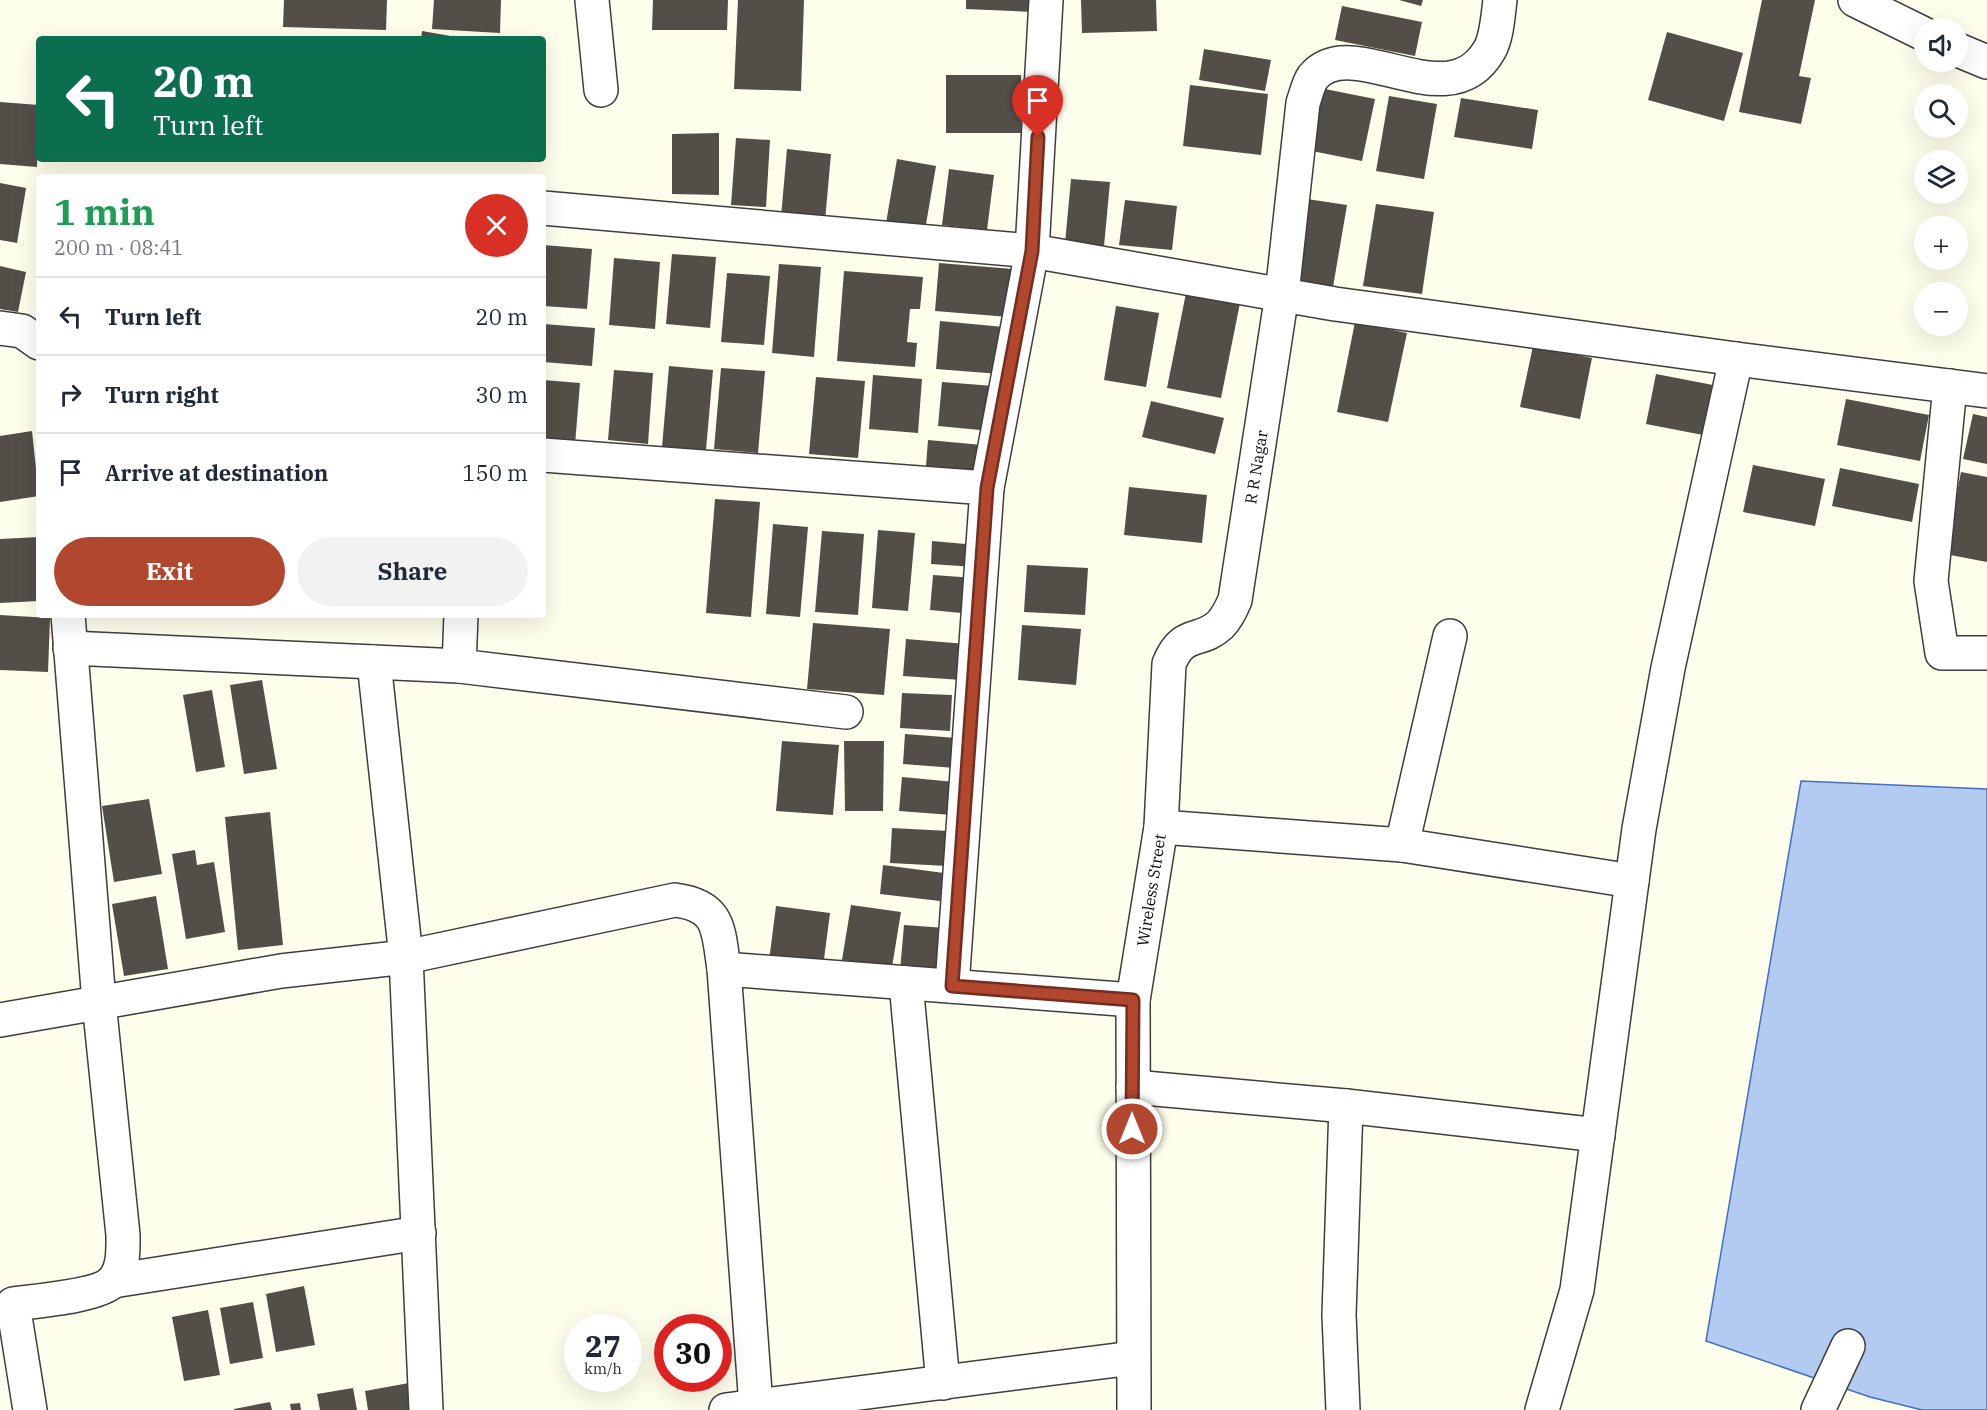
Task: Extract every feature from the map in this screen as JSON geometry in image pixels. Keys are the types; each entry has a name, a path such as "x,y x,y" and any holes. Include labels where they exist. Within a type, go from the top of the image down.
{"street":[{"path":"592,0 601,90"},
{"path":"952,986 987,488 1032,251 1046,0"},
{"name":"R R Nagar","path":"1161,827 1169,664 1175,650 1186,640 1219,627 1235,600 1282,294 1303,103 1314,77 1332,65 1359,64 1441,80 1463,76 1478,66 1491,48 1500,0"},
{"path":"1855,0 1914,29"},
{"path":"1968,54 1987,62"},
{"path":"546,208 1032,251 1335,304 1987,391"},
{"path":"0,328 22,331 36,341"},
{"path":"1542,1410 1577,1290 1632,881 1668,668 1736,359"},
{"path":"1950,386 1931,581 1942,653 1987,653"},
{"path":"546,455 987,488"},
{"path":"68,618 99,1002 123,1235 122,1263 113,1281"},
{"path":"459,666 461,618"},
{"path":"1402,845 1450,636"},
{"path":"70,648 459,666 846,712"},
{"path":"374,662 406,957 426,1410"},
{"name":"Wireless Street","path":"1134,1410 1133,1000 1161,827 1402,845 1632,881"},
{"path":"0,1020 281,971 406,957 675,900 696,903 711,914 719,932 724,969 741,1408 1133,1358"},
{"path":"724,969 1133,1000"},
{"path":"906,983 943,1383"},
{"path":"1133,1087 1346,1106 1598,1135"},
{"path":"1343,1410 1339,1315 1346,1106"},
{"path":"30,1410 13,1304 100,1289 113,1281 419,1233"},
{"path":"1818,1410 1848,1346"}],"water":[{"path":"1801,781 1987,789 1987,1410 1922,1410 1870,1397 1706,1341"}],"building":[{"path":"284,0 387,0 386,30 283,27"},
{"path":"434,0 501,0 500,33 432,29"},
{"path":"653,0 728,0 727,30 652,30"},
{"path":"738,0 804,0 801,91 734,89"},
{"path":"966,0 1034,0 1034,12 966,9"},
{"path":"1081,0 1156,0 1157,31 1082,33"},
{"path":"1399,0 1423,0 1421,6"},
{"path":"1762,0 1815,0 1799,76 1811,78 1801,124 1739,112"},
{"path":"1342,6 1422,22 1415,56 1335,40"},
{"path":"422,31 451,36 421,36"},
{"path":"1667,32 1743,53 1724,121 1648,100"},
{"path":"1204,49 1271,60 1265,91 1199,80"},
{"path":"946,75 1021,75 1021,133 946,133"},
{"path":"1190,85 1268,94 1261,155 1183,146"},
{"path":"1320,88 1375,99 1362,161 1307,150"},
{"path":"1389,96 1437,104 1424,179 1376,171"},
{"path":"1461,98 1538,110 1532,149 1454,137"},
{"path":"0,102 36,105 37,167 0,164"},
{"path":"719,133 719,195 672,194 672,134"},
{"path":"736,138 770,140 766,207 731,205"},
{"path":"787,149 831,154 825,221 781,217"},
{"path":"897,159 936,166 925,230 886,223"},
{"path":"949,169 994,175 987,230 942,225"},
{"path":"1071,179 1110,182 1104,246 1065,243"},
{"path":"0,183 26,188 17,243 0,240"},
{"path":"1307,199 1347,205 1333,287 1292,279"},
{"path":"1125,200 1177,206 1172,250 1119,245"},
{"path":"1376,204 1434,212 1422,294 1363,286"},
{"path":"546,245 592,249 587,309 546,306"},
{"path":"672,254 716,257 710,328 666,324"},
{"path":"614,258 660,262 655,329 609,325"},
{"path":"939,263 1013,269 1009,317 935,311"},
{"path":"779,264 821,267 814,357 772,353"},
{"path":"0,266 26,272 18,312 0,309"},
{"path":"844,271 923,277 920,309 910,309 907,342 917,343 915,367 837,361"},
{"path":"727,273 770,276 764,345 721,342"},
{"path":"1187,288 1241,298 1221,398 1167,388"},
{"path":"1116,306 1159,313 1146,387 1104,380"},
{"path":"940,321 1004,327 1000,374 936,369"},
{"path":"1355,322 1407,333 1388,422 1337,412"},
{"path":"546,324 595,328 592,366 546,362"},
{"path":"1533,346 1592,358 1580,419 1520,407"},
{"path":"669,366 713,370 706,450 662,447"},
{"path":"721,368 765,371 758,453 714,449"},
{"path":"614,370 653,373 648,444 608,440"},
{"path":"1656,374 1713,385 1703,435 1646,424"},
{"path":"873,375 922,379 918,433 869,429"},
{"path":"816,377 865,381 858,458 809,454"},
{"path":"546,380 580,383 575,445 546,443"},
{"path":"942,382 994,386 991,431 938,426"},
{"path":"1846,399 1929,415 1920,461 1837,445"},
{"path":"1151,401 1224,418 1215,454 1142,437"},
{"path":"1973,414 1987,417 1987,464 1963,459"},
{"path":"32,431 36,496 0,502 0,436"},
{"path":"928,440 982,445 979,483 925,479"},
{"path":"1753,465 1825,479 1815,526 1743,512"},
{"path":"1840,468 1919,484 1912,522 1832,506"},
{"path":"1961,472 1987,477 1987,562 1945,554"},
{"path":"1129,487 1207,495 1202,543 1124,535"},
{"path":"715,499 760,502 751,617 706,613"},
{"path":"773,524 808,527 800,617 766,614"},
{"path":"878,530 915,533 908,611 872,608"},
{"path":"822,531 864,534 858,615 815,612"},
{"path":"36,537 36,601 0,603 0,539"},
{"path":"932,541 977,545 975,567 931,564"},
{"path":"1027,565 1088,568 1085,615 1024,612"},
{"path":"933,575 975,578 972,614 930,610"},
{"path":"0,615 50,618 48,672 0,670"},
{"path":"813,623 890,629 884,695 807,689"},
{"path":"1022,625 1081,629 1076,685 1018,680"},
{"path":"906,639 966,644 962,680 903,676"},
{"path":"262,680 277,769 244,774 230,685"},
{"path":"212,690 225,767 196,772 183,695"},
{"path":"902,693 952,695 950,731 900,728"},
{"path":"905,734 957,738 955,768 903,764"},
{"path":"782,741 839,745 833,815 776,811"},
{"path":"844,741 884,741 883,811 845,811"},
{"path":"902,777 955,782 952,815 899,811"},
{"path":"149,799 162,874 114,882 102,806"},
{"path":"270,812 283,945 238,950 225,817"},
{"path":"892,828 949,831 947,866 890,863"},
{"path":"195,850 197,865 214,862 225,932 186,939 172,854"},
{"path":"883,865 944,873 940,901 880,894"},
{"path":"156,896 168,969 124,976 112,904"},
{"path":"851,905 901,912 892,967 842,960"},
{"path":"776,906 830,913 823,967 769,961"},
{"path":"904,925 946,928 942,974 900,971"},
{"path":"304,1286 315,1345 276,1352 266,1294"},
{"path":"253,1302 263,1358 230,1364 220,1308"},
{"path":"208,1310 220,1375 184,1381 172,1317"},
{"path":"409,1383 413,1410 368,1410 365,1391"},
{"path":"353,1388 357,1410 320,1410 317,1394"},
{"path":"270,1402 272,1410 234,1410 234,1409"},
{"path":"300,1403 301,1410 291,1410 290,1404"}],"route":[{"path":"1038,137 1032,251 987,488 952,986 1133,1000 1132,1129"}]}
